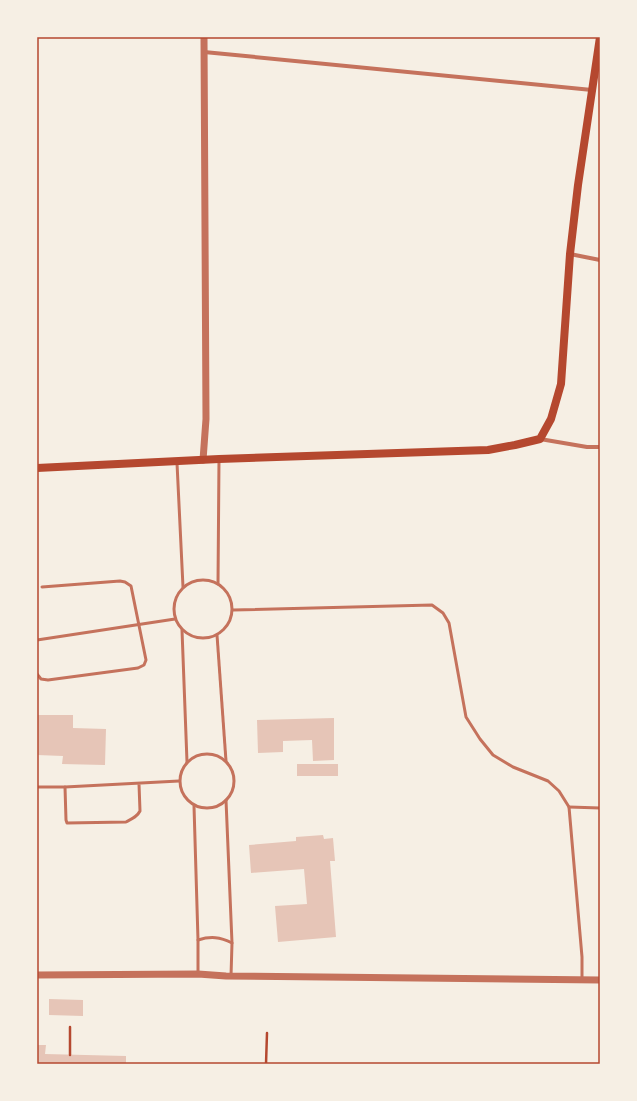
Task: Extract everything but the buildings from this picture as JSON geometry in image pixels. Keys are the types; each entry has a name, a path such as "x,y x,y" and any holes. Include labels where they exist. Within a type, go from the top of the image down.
{"main road":[{"path":"37,468 219,459 488,450 515,446 540,439 551,419 561,384 570,254 578,185 600,37"}],"street":[{"path":"203,460 206,419 204,37"},
{"path":"204,52 592,90"},
{"path":"570,254 600,260"},
{"path":"540,439 587,447 600,447"},
{"path":"37,975 198,974 231,976 600,980"}],"lane":[{"path":"218,584 219,459"},
{"path":"177,461 183,587"},
{"path":"209,580 218,584 229,595 233,610 228,625 223,631 208,638 199,638 190,636 182,630 175,619 173,610 174,602 178,593 183,587 191,582 209,580"},
{"path":"37,674 41,679 48,680 138,668 144,665 146,660 131,586 125,582 42,587"},
{"path":"233,610 432,605 442,613 449,623 466,716 480,739 493,755 514,767 548,781 559,791 569,807 582,957 582,980"},
{"path":"37,640 175,619"},
{"path":"182,630 187,762"},
{"path":"217,635 226,761"},
{"path":"202,754 219,756 226,761 234,776 234,785 231,794 226,800 219,806 211,808 194,806 187,800 182,794 179,781 182,769 187,762 202,754"},
{"path":"37,787 139,784 179,781"},
{"path":"65,787 67,823 126,822 138,816 140,811 139,784"},
{"path":"226,800 232,943 231,976"},
{"path":"194,806 198,974"},
{"path":"569,807 600,808"},
{"path":"198,940 214,937 223,938 232,943"}],"path":[{"path":"70,1027 70,1055"},
{"path":"266,1064 267,1033"}]}
